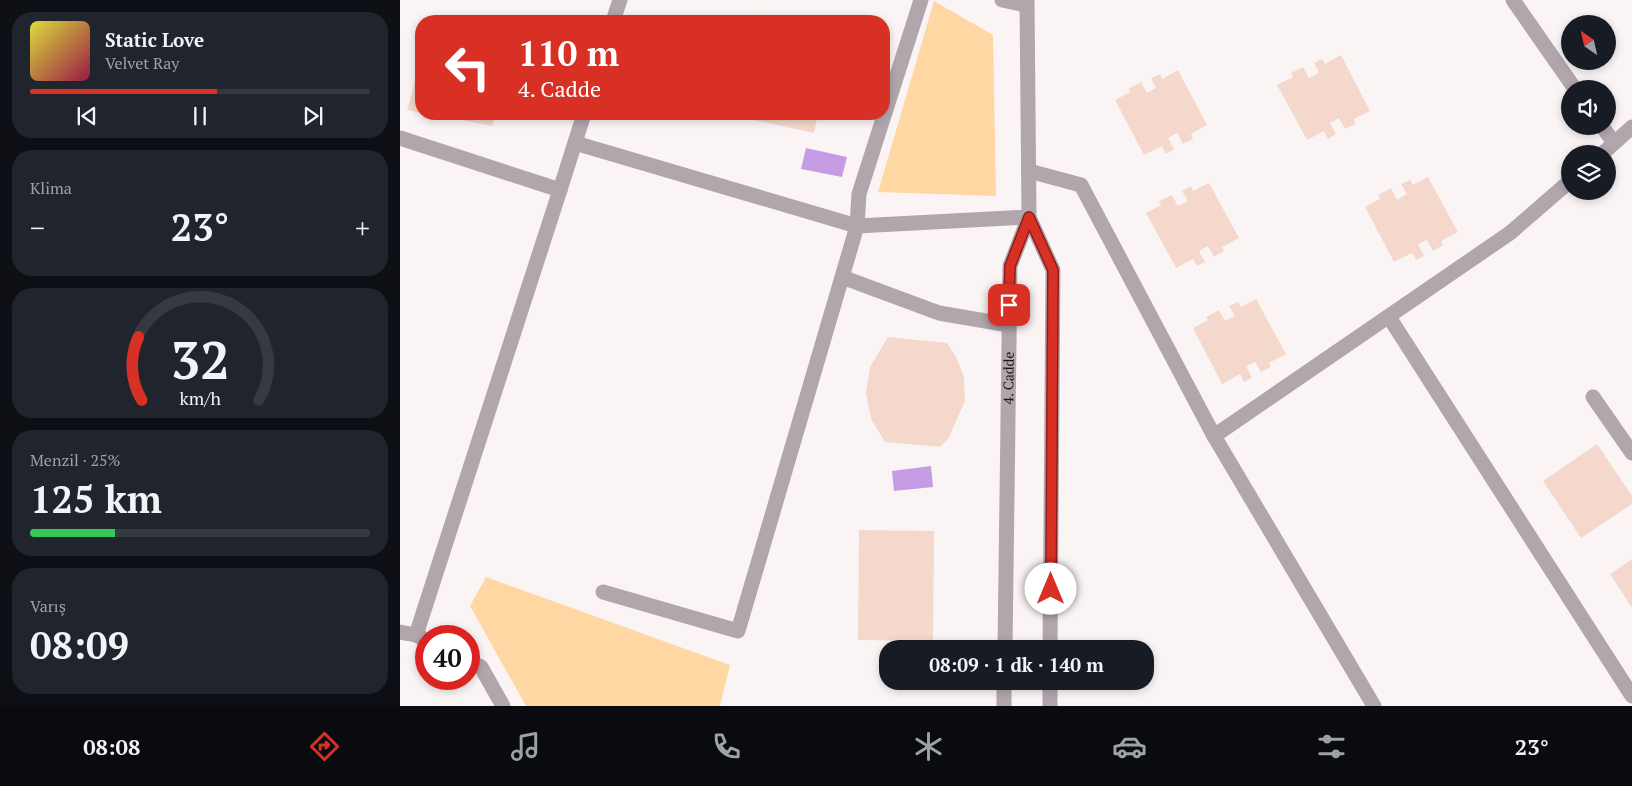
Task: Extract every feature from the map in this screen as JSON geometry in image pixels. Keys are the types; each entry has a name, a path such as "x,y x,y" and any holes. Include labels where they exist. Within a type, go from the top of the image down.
{"street":[{"path":"615,15 620,0"},
{"path":"890,97 921,0"},
{"path":"1002,0 1026,3 1029,217 1053,270 1050,640"},
{"path":"1513,0 1569,80"},
{"path":"425,625 582,120"},
{"path":"603,592 738,631 857,226 859,194 883,120"},
{"path":"1608,135 1614,143 1632,127"},
{"path":"400,138 560,190"},
{"path":"575,143 857,226 1029,217"},
{"path":"1029,171 1081,184 1214,436 1374,706"},
{"path":"1214,436 1389,318 1510,233 1561,189"},
{"name":"4. Cadde","path":"1004,640 1010,266 1029,217"},
{"path":"842,277 939,313 1009,325"},
{"path":"1389,318 1632,696"},
{"path":"1593,397 1632,453"},
{"path":"400,632 415,636"},
{"path":"480,666 503,706"},
{"path":"1004,690 1004,706"},
{"path":"1050,690 1050,706"}],"shaded area":[{"path":"934,1 993,35 996,196 878,192"},
{"path":"806,148 847,157 842,177 801,169"},
{"path":"931,466 933,487 894,491 892,471"},
{"path":"486,577 730,665 720,706 526,706 470,606"}],"building":[{"path":"1341,55 1370,111 1354,119 1356,124 1345,129 1339,118 1330,123 1336,134 1328,139 1324,131 1307,140 1277,85 1293,77 1291,73 1303,67 1309,78 1319,73 1314,63 1322,59 1325,64"},
{"path":"1178,70 1207,125 1191,134 1193,139 1183,144 1177,133 1168,138 1174,149 1166,154 1162,146 1144,155 1115,100 1130,92 1128,89 1141,82 1147,93 1156,88 1151,78 1160,74 1162,79"},
{"path":"415,82 415,112 407,110"},
{"path":"462,120 494,120 492,126"},
{"path":"756,120 817,120 814,133"},
{"path":"1428,177 1458,232 1441,241 1443,245 1433,251 1427,240 1418,244 1424,256 1416,260 1412,253 1394,262 1365,207 1380,199 1378,195 1391,188 1397,200 1407,194 1401,184 1410,180 1413,185"},
{"path":"1209,183 1239,238 1222,247 1224,251 1214,257 1208,246 1199,251 1205,262 1197,266 1193,259 1176,268 1146,213 1161,205 1159,201 1172,195 1178,206 1188,201 1182,191 1191,186 1193,191"},
{"path":"1256,299 1286,354 1269,363 1271,367 1261,372 1255,362 1246,366 1252,378 1244,382 1240,374 1222,384 1193,328 1208,320 1206,317 1219,310 1225,321 1235,316 1229,306 1238,302 1241,307"},
{"path":"888,337 947,343 956,357 964,377 965,401 948,439 940,447 885,442 871,419 866,393 870,367"},
{"path":"1597,444 1632,496 1632,504 1581,538 1543,481"},
{"path":"859,530 934,531 933,640 858,640"},
{"path":"1632,559 1632,608 1610,574"}],"route":[{"path":"1009,305 1010,266 1029,217 1053,270 1051,589"}]}
